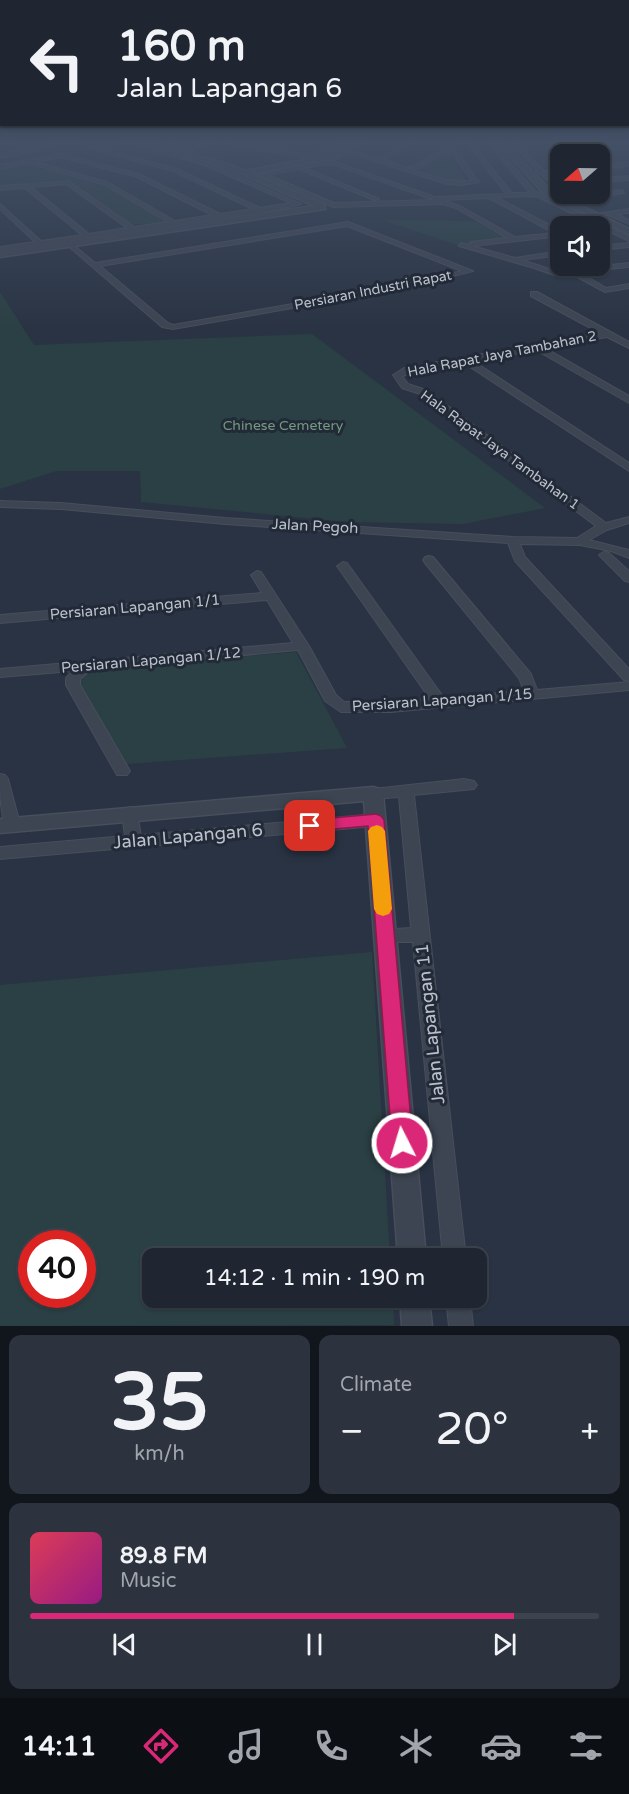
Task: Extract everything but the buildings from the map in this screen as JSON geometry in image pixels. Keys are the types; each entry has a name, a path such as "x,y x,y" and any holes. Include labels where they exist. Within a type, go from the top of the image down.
{"street":[{"path":"50,205 88,236"},
{"path":"99,205 134,230"},
{"path":"143,205 177,224"},
{"path":"196,205 221,217"},
{"path":"249,205 262,211"},
{"path":"0,251 293,205"},
{"path":"316,205 334,209 360,205"},
{"path":"326,205 334,209"},
{"path":"451,205 513,239"},
{"path":"506,205 550,228"},
{"path":"558,205 578,216"},
{"path":"572,205 629,232"},
{"path":"0,206 40,243"},
{"path":"0,251 69,244 321,207"},
{"path":"593,215 629,211"},
{"path":"610,213 629,222"},
{"path":"94,265 360,222 343,215"},
{"name":"Persiaran Industri Rapat","path":"69,244 165,325 173,327 401,286 469,271 348,224"},
{"path":"610,232 629,239"},
{"path":"550,235 461,245 550,272"},
{"path":"610,247 629,245"},
{"path":"513,259 550,254"},
{"path":"610,267 629,265"},
{"path":"580,276 605,290 629,286"},
{"path":"534,294 629,345"},
{"name":"Hala Rapat Jaya Tambahan 2","path":"397,375 404,371 608,334"},
{"path":"538,347 629,400"},
{"path":"466,360 623,459 629,468"},
{"name":"Hala Rapat Jaya Tambahan 1","path":"397,375 405,386 423,392 604,527"},
{"name":"Jalan Pegoh","path":"0,504 61,506 225,521 513,540 580,542 614,548 629,554"},
{"path":"580,542 586,535 629,520"},
{"path":"513,540 519,558 629,676"},
{"path":"605,555 629,578"},
{"path":"429,560 526,677 532,694"},
{"path":"343,566 440,703"},
{"name":"Persiaran Lapangan 1/15","path":"257,575 302,646 330,698 341,707 440,703 629,686"},
{"name":"Persiaran Lapangan 1/1","path":"0,619 269,596"},
{"name":"Persiaran Lapangan 1/12","path":"0,673 302,646"},
{"path":"87,666 74,678 73,685 122,771"},
{"path":"0,779 6,825 469,785"},
{"name":"Jalan Lapangan 11","path":"406,790 453,1248"},
{"path":"373,794 411,1248"},
{"path":"130,813 134,841"},
{"name":"Jalan Lapangan 6","path":"0,853 376,820"},
{"path":"385,935 421,935"},
{"path":"416,1308 417,1326"},
{"path":"459,1308 461,1326"}],"green space":[{"path":"105,205 138,205 171,223 132,225"},
{"path":"383,220 475,221 505,238 457,245"},
{"name":"Chinese Cemetery","path":"0,292 34,345 312,334 545,508 463,524 348,522 141,502 140,471 56,471 0,489"},
{"path":"296,652 347,748 126,764 80,686 83,674 94,669"},
{"path":"372,952 389,1248 142,1248 142,1308 393,1308 394,1325 0,1326 0,985"}],"slow traffic":[{"path":"377,831 383,909"}],"route":[{"path":"310,826 376,820 402,1143"}]}
